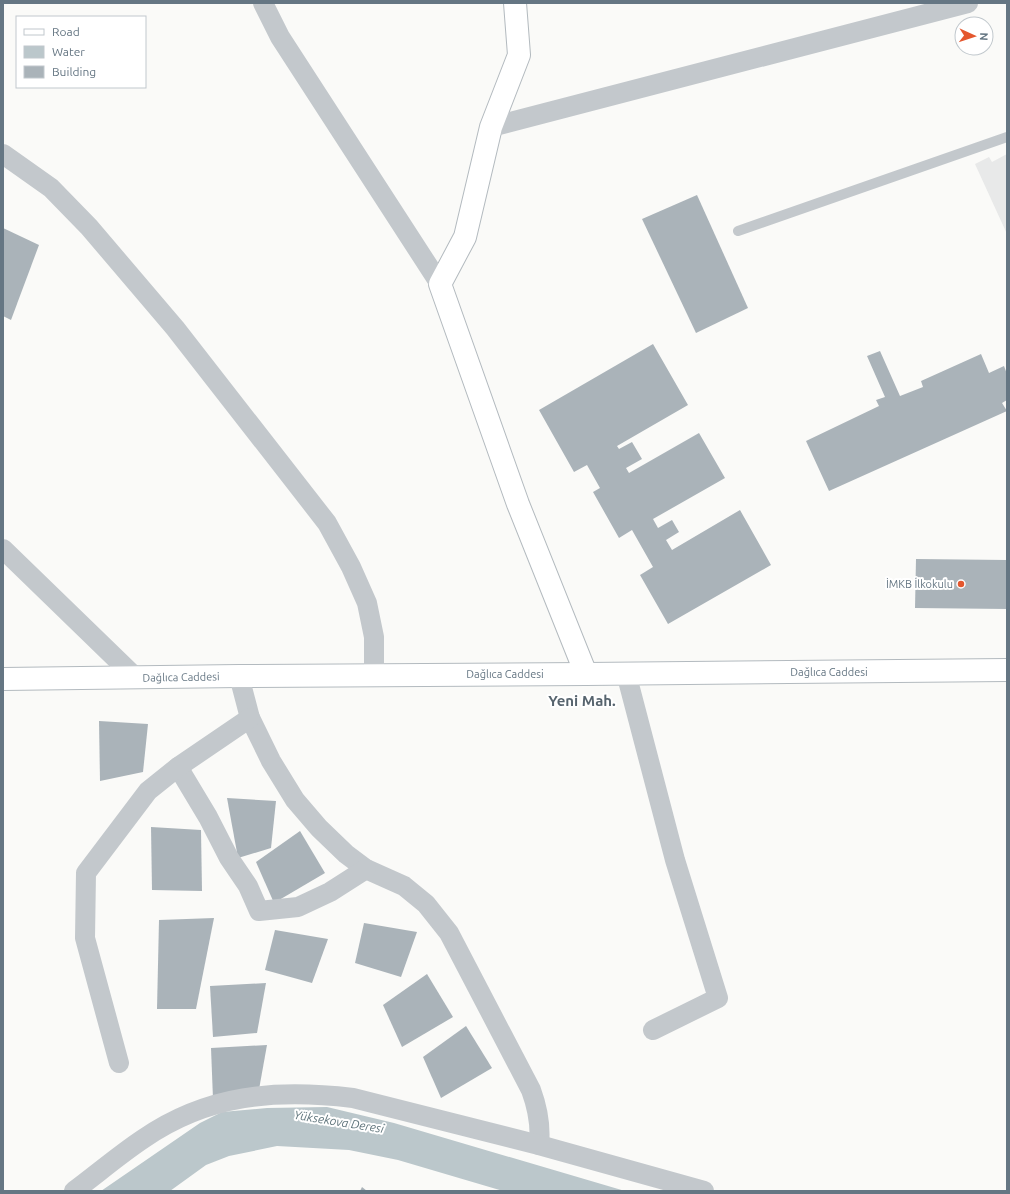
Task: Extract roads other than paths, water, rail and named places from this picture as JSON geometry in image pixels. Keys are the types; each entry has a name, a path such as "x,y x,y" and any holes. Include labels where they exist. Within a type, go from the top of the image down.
{"main road":[{"path":"515,3 519,55 491,127 464,237 440,284 518,504 586,674"},
{"name":"Dağlıca Caddesi","path":"3,679 1007,670"}],"street":[{"path":"263,3 280,37 440,284"},
{"path":"491,127 968,3"},
{"path":"3,154 51,188 89,227 175,328 327,524 351,567 367,603 374,638 374,675"},
{"path":"3,548 136,678"},
{"path":"626,673 675,860 718,998 653,1030"},
{"path":"239,676 250,718 272,761 295,800 319,828 346,854 366,869 404,886 426,904 449,934 531,1090 537,1106 540,1123 539,1145"},
{"path":"119,1063 85,938 86,873 148,791 178,767 250,718"},
{"path":"178,767 208,817 229,858 248,886 259,911 298,907 330,892 366,869"},
{"path":"74,1191 143,1139 173,1121 211,1105 238,1099 265,1095 300,1094 353,1098 539,1145 704,1191"}],"lane":[{"path":"738,231 1007,137"}],"water":[{"name":"Yüksekova Deresi","path":"327,1107 394,1123 625,1191 503,1191 398,1160 349,1150 277,1146 229,1156 206,1165 170,1191 101,1191 200,1123 222,1112 267,1108"}],"place":[{"name":"İMKB İlkokulu","path":"961,584"}],"district":[{"name":"Yeni Mah.","path":"582,701"}]}
